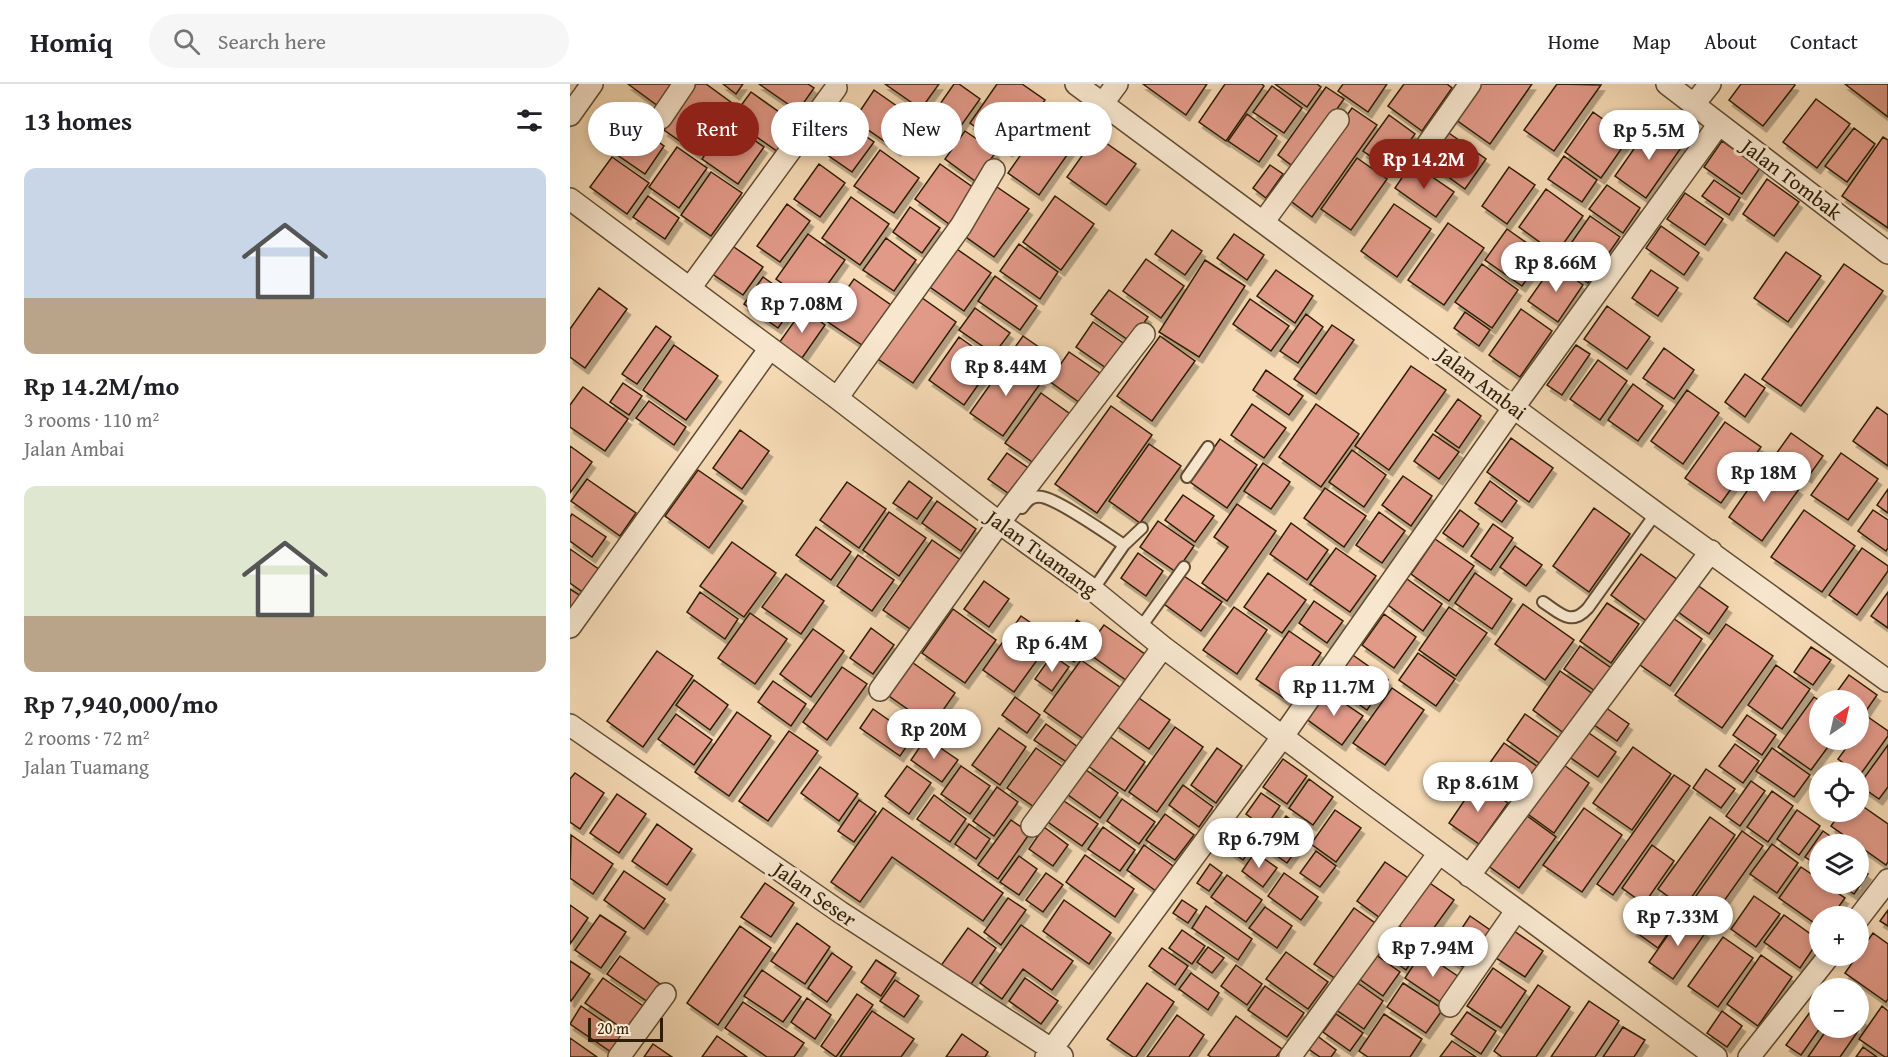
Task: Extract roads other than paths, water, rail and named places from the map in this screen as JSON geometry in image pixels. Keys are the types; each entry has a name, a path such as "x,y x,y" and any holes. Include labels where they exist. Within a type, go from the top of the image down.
{"street":[{"path":"570,115 592,84"},
{"path":"664,114 684,84"},
{"name":"Jalan Ambai","path":"1076,84 1101,102"},
{"path":"1103,102 1117,84"},
{"path":"1418,158 1470,84"},
{"name":"Jalan Tombak","path":"1667,84 1888,253"},
{"path":"1694,104 1710,84"},
{"path":"690,288 836,88"},
{"name":"Jalan Ambai","path":"1112,110 1656,513 1888,681"},
{"path":"1263,221 1338,120"},
{"path":"1053,1054 1283,736 1514,407 1719,124"},
{"path":"837,398 961,226 994,170"},
{"name":"Jalan Tuamang","path":"572,204 690,288 1469,876 1716,1057"},
{"path":"880,690 1144,334"},
{"path":"570,627 770,348"},
{"path":"1469,876 1711,551"},
{"path":"1032,826 1163,646"},
{"name":"Jalan Seser","path":"570,725 840,912 1053,1054"},
{"path":"1290,1057 1439,853"},
{"path":"1867,906 1888,880"},
{"path":"1450,1006 1516,911"},
{"path":"1749,1057 1821,966"},
{"path":"619,1057 665,994"}],"lane":[{"path":"1187,477 1208,447"},
{"path":"1002,525 1030,499 1041,497 1124,545"},
{"path":"1543,603 1566,617 1573,619 1580,616 1656,513"},
{"path":"1093,590 1124,545 1142,528"},
{"path":"1141,627 1184,567"}]}
